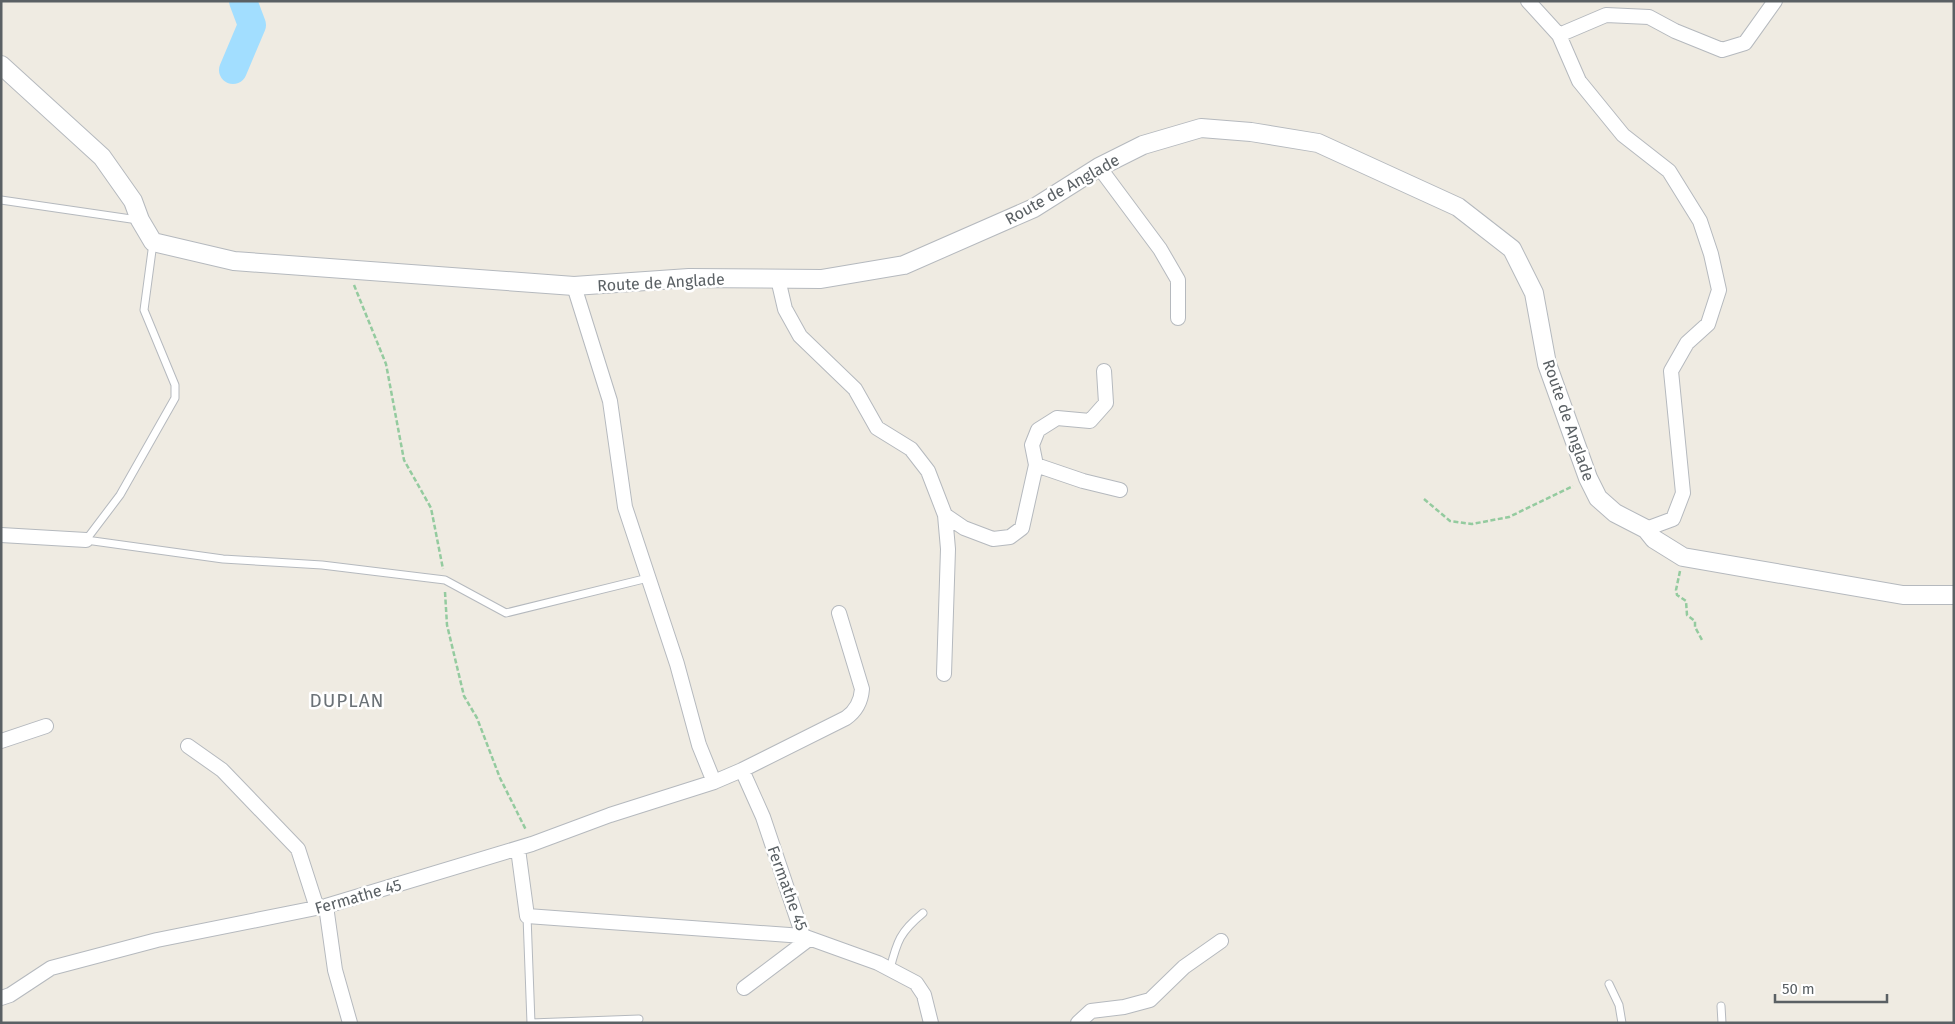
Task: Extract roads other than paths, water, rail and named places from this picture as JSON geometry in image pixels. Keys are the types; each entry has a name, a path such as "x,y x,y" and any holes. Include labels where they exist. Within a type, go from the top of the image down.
{"street":[{"path":"1528,1 1559,35 1578,81 1623,135 1670,171 1700,221 1711,254 1719,290 1708,324 1686,343 1672,371 1683,492 1673,519 1646,529"},
{"path":"1559,35 1606,16 1649,17 1675,31 1722,50 1745,43 1775,1"},
{"path":"1,65 102,157 133,201 140,220 153,242"},
{"name":"Route de Anglade","path":"153,242 234,260 574,286 690,278 821,278 904,265 1034,208 1099,167 1143,145 1201,128 1252,132 1318,143 1458,207 1512,249 1534,293 1547,364 1588,478 1598,498 1614,513 1646,529 1654,539 1683,557 1903,595 1954,595"},
{"path":"1099,167 1160,249 1178,280 1178,318"},
{"path":"778,279 785,309 800,336 855,389 877,428 912,449 928,471 945,515 948,549 944,674"},
{"path":"574,286 610,401 625,507 677,664 700,745 714,782"},
{"path":"945,515 964,528 993,539 1010,537 1022,528 1036,464 1032,445 1038,430 1057,418 1090,421 1106,403 1104,371"},
{"path":"1036,464 1083,481 1120,490"},
{"path":"1,535 86,540"},
{"name":"Fermathe 45","path":"1,998 10,995 51,968 157,940 322,907 518,849 610,815 714,782 742,770 854,713 861,698 862,689 839,614"},
{"path":"1,741 46,726"},
{"path":"188,746 222,770 298,849 322,907 335,970 350,1023"},
{"name":"Fermathe 45","path":"742,770 763,817 806,937 861,957 916,982 924,994 932,1022"},
{"path":"518,849 527,916 806,937"},
{"path":"744,988 806,937"},
{"path":"1078,1023 1091,1011 1124,1007 1150,1000 1184,967 1221,941"}],"lane":[{"path":"1,200 140,220"},
{"path":"153,242 144,310 174,385 174,398 120,495 86,540 223,559 322,565 445,580 506,613 648,578"},
{"path":"890,970 897,940 910,923 923,913"},
{"path":"527,916 531,1023 639,1019"},
{"path":"1609,984 1619,1005 1622,1023"},
{"path":"1722,1006 1722,1023"}],"waterway":[{"path":"233,70 252,25 243,1"}],"district":[{"name":"DUPLAN","path":"347,700"}]}
